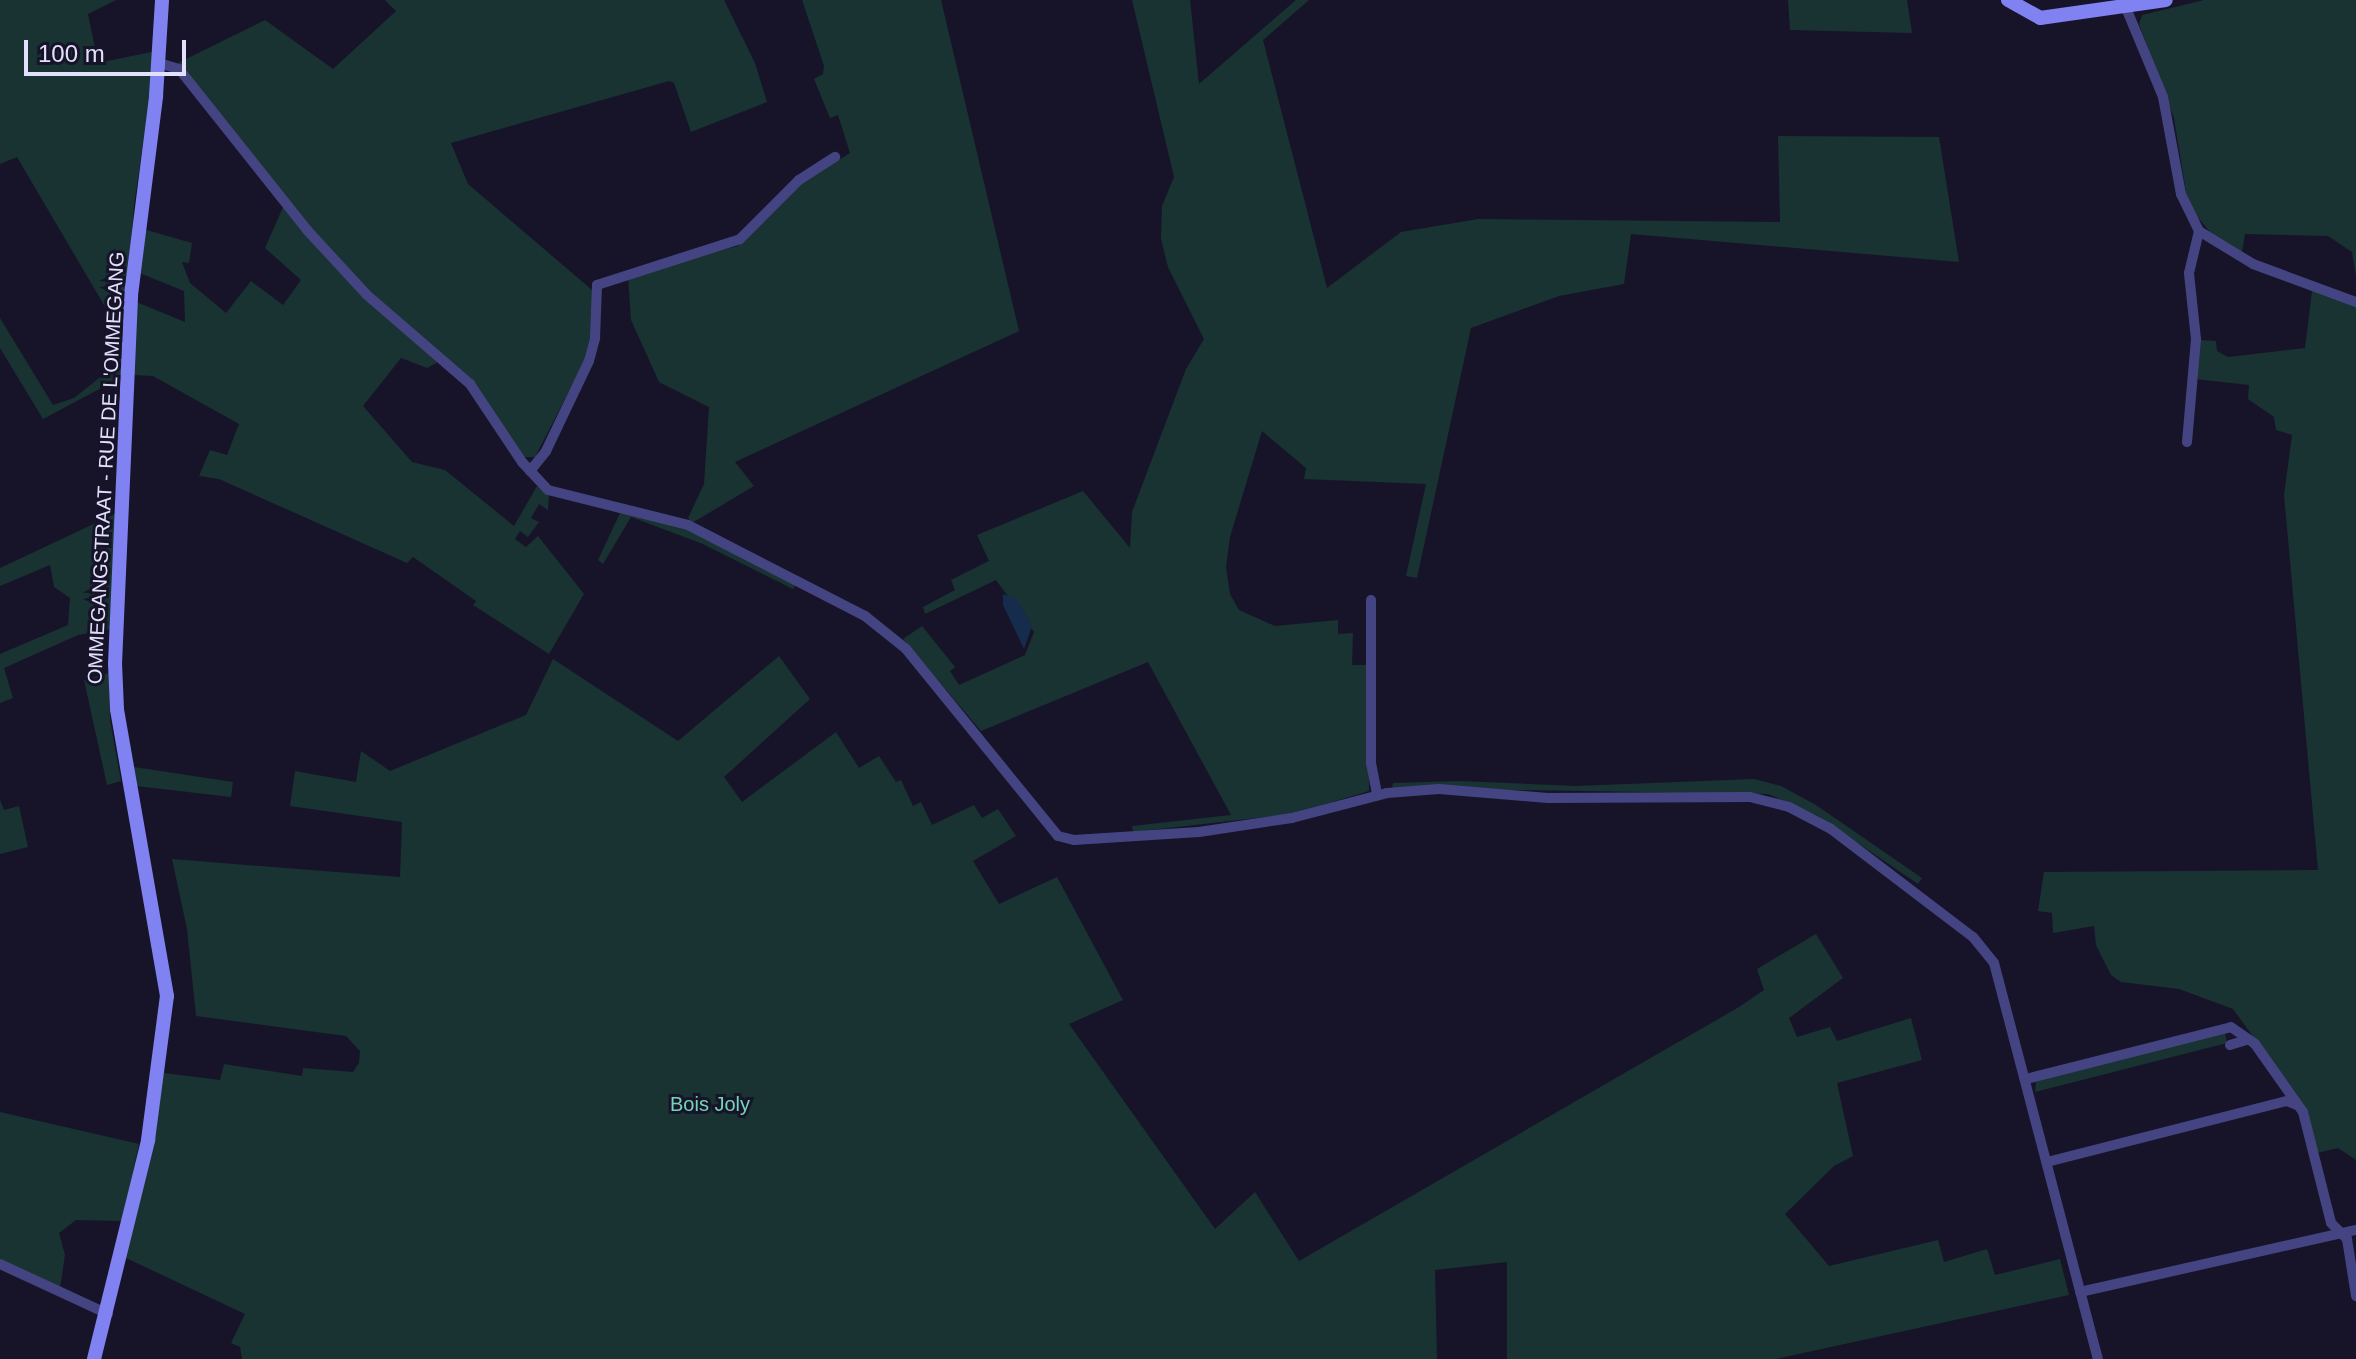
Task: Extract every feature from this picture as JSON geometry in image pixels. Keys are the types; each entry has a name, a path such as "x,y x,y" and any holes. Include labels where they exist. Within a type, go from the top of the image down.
{"main road":[{"name":"OMMEGANGSTRAAT - RUE DE L'OMMEGANG","path":"94,1359 108,1314 148,1140 167,996 117,709 115,664 131,295 159,63 162,0"},
{"path":"2008,0 2040,18 2166,0"}],"street":[{"path":"2126,8 2163,97 2181,194 2199,231 2253,264 2356,302"},
{"path":"159,63 185,75 307,230 367,295 470,384 530,471 562,497 688,525 865,616 906,649 1005,765 1044,826 1061,837 1139,837 1243,826 1377,795 1439,789 1548,798 1711,796 1768,799 1831,829 1982,945 2002,983 2098,1359"},
{"path":"530,471 546,451 589,361 595,338 597,285 740,239 799,180 835,157"},
{"path":"2187,442 2196,339 2189,273 2199,231"},
{"path":"1371,600 1371,763 1377,795"},
{"path":"2026,1079 2231,1027 2255,1044 2303,1112 2331,1223 2343,1232 2356,1296"},
{"path":"2230,1045 2246,1040"},
{"path":"2047,1162 2287,1101 2297,1105"},
{"path":"2080,1292 2356,1230"},
{"path":"0,1264 108,1314"}],"green space":[{"path":"0,0 116,0 88,14 98,63 156,51 134,206 122,377 43,419 0,348 0,318 53,405 74,398 117,364 114,322 17,157 0,164"},
{"path":"385,0 724,0 755,63 767,102 691,132 674,83 669,81 451,143 468,184 592,290 592,330 583,364 535,457 524,457 471,378 373,296 302,218 178,63 265,20 333,69 396,11"},
{"path":"802,0 941,0 1019,331 735,462 754,486 692,523 688,518 704,484 709,407 659,382 631,320 628,275 738,246 800,184 850,153 838,115 830,118 814,79 823,74 824,66"},
{"path":"1132,0 1190,0 1199,84 1296,0 1309,0 1263,40 1327,288 1401,232 1478,219 1780,222 1778,136 1939,137 1959,262 1631,234 1624,284 1559,296 1471,328 1417,578 1406,576 1426,484 1304,479 1306,468 1262,431 1230,537 1226,567 1230,594 1239,610 1275,626 1338,620 1338,634 1353,633 1352,665 1368,665 1369,791 1292,814 1133,832 1132,826 1231,815 1148,662 981,731 903,639 922,626 955,667 950,671 959,685 1025,655 1034,632 996,580 925,614 923,607 955,590 951,580 989,561 977,535 1083,491 1130,548 1132,512 1186,369 1204,339 1168,267 1161,239 1162,206 1174,177"},
{"path":"1788,0 1907,0 1912,33 1790,30"},
{"path":"2204,0 2356,0 2356,276 2352,252 2328,236 2245,234 2242,252 2211,233 2195,214 2186,192 2174,118 2139,24 2142,15"},
{"path":"284,205 440,361 427,368 401,358 363,406 412,462 445,470 514,526 537,486 549,495 548,510 539,504 531,518 539,522 528,537 520,531 515,539 526,547 538,536 584,594 549,654 473,605 476,601 413,557 407,563 219,479 199,476 210,450 227,455 239,424 153,376 132,375 134,301 185,322 184,291 137,272 143,229 192,243 189,263 182,262 190,283 226,313 251,281 283,305 301,280 265,248"},
{"path":"2312,291 2356,305 2356,1160 2338,1148 2317,1153 2304,1106 2233,1009 2179,989 2121,982 2111,975 2096,945 2094,926 2053,933 2052,913 2038,911 2044,872 2318,870 2284,495 2292,435 2276,430 2274,417 2248,399 2249,385 2195,379 2200,340 2216,341 2217,351 2228,357 2305,348"},
{"path":"621,511 693,531 797,583 793,589 703,544 631,517 603,564 598,560"},
{"path":"117,513 112,629 78,635 4,668 13,698 0,703 0,654 68,625 70,598 54,587 50,565 0,586 0,568"},
{"name":"Bois Joly","path":"779,656 810,699 724,777 742,802 836,732 859,768 879,756 896,782 901,780 913,806 921,802 932,825 974,805 982,818 998,809 1016,836 973,861 999,904 1057,877 1123,1000 1069,1024 1215,1229 1255,1192 1299,1261 1739,1007 1764,990 1757,969 1816,934 1843,978 1789,1018 1797,1037 1830,1027 1837,1041 1911,1018 1922,1060 1837,1083 1853,1156 1834,1166 1785,1214 1829,1266 1938,1240 1944,1262 1987,1249 1995,1275 2060,1259 2069,1295 1776,1359 1507,1359 1507,1262 1435,1270 1437,1359 242,1359 240,1347 231,1343 245,1314 124,1257 164,1073 220,1080 224,1064 302,1076 303,1068 353,1072 359,1063 360,1051 346,1036 196,1016 187,929 172,859 400,877 402,822 290,806 295,771 356,782 361,751 390,771 526,715 553,659 678,741"},
{"path":"109,673 110,720 121,781 107,785 84,680"},
{"path":"134,767 233,782 231,797 136,786"},
{"path":"1754,779 1781,786 1816,805 1922,878 1918,884 1818,816 1768,794 1392,788 1393,783 1459,781 1576,786"},
{"path":"0,800 4,810 19,806 28,847 0,854"},
{"path":"2225,1033 2227,1043 2035,1092 2036,1082 2044,1079"},
{"path":"0,1112 139,1144 122,1221 76,1220 59,1233 65,1255 60,1288 0,1261"}],"water":[{"path":"1003,594 1017,599 1032,626 1024,649 1003,605"}]}
